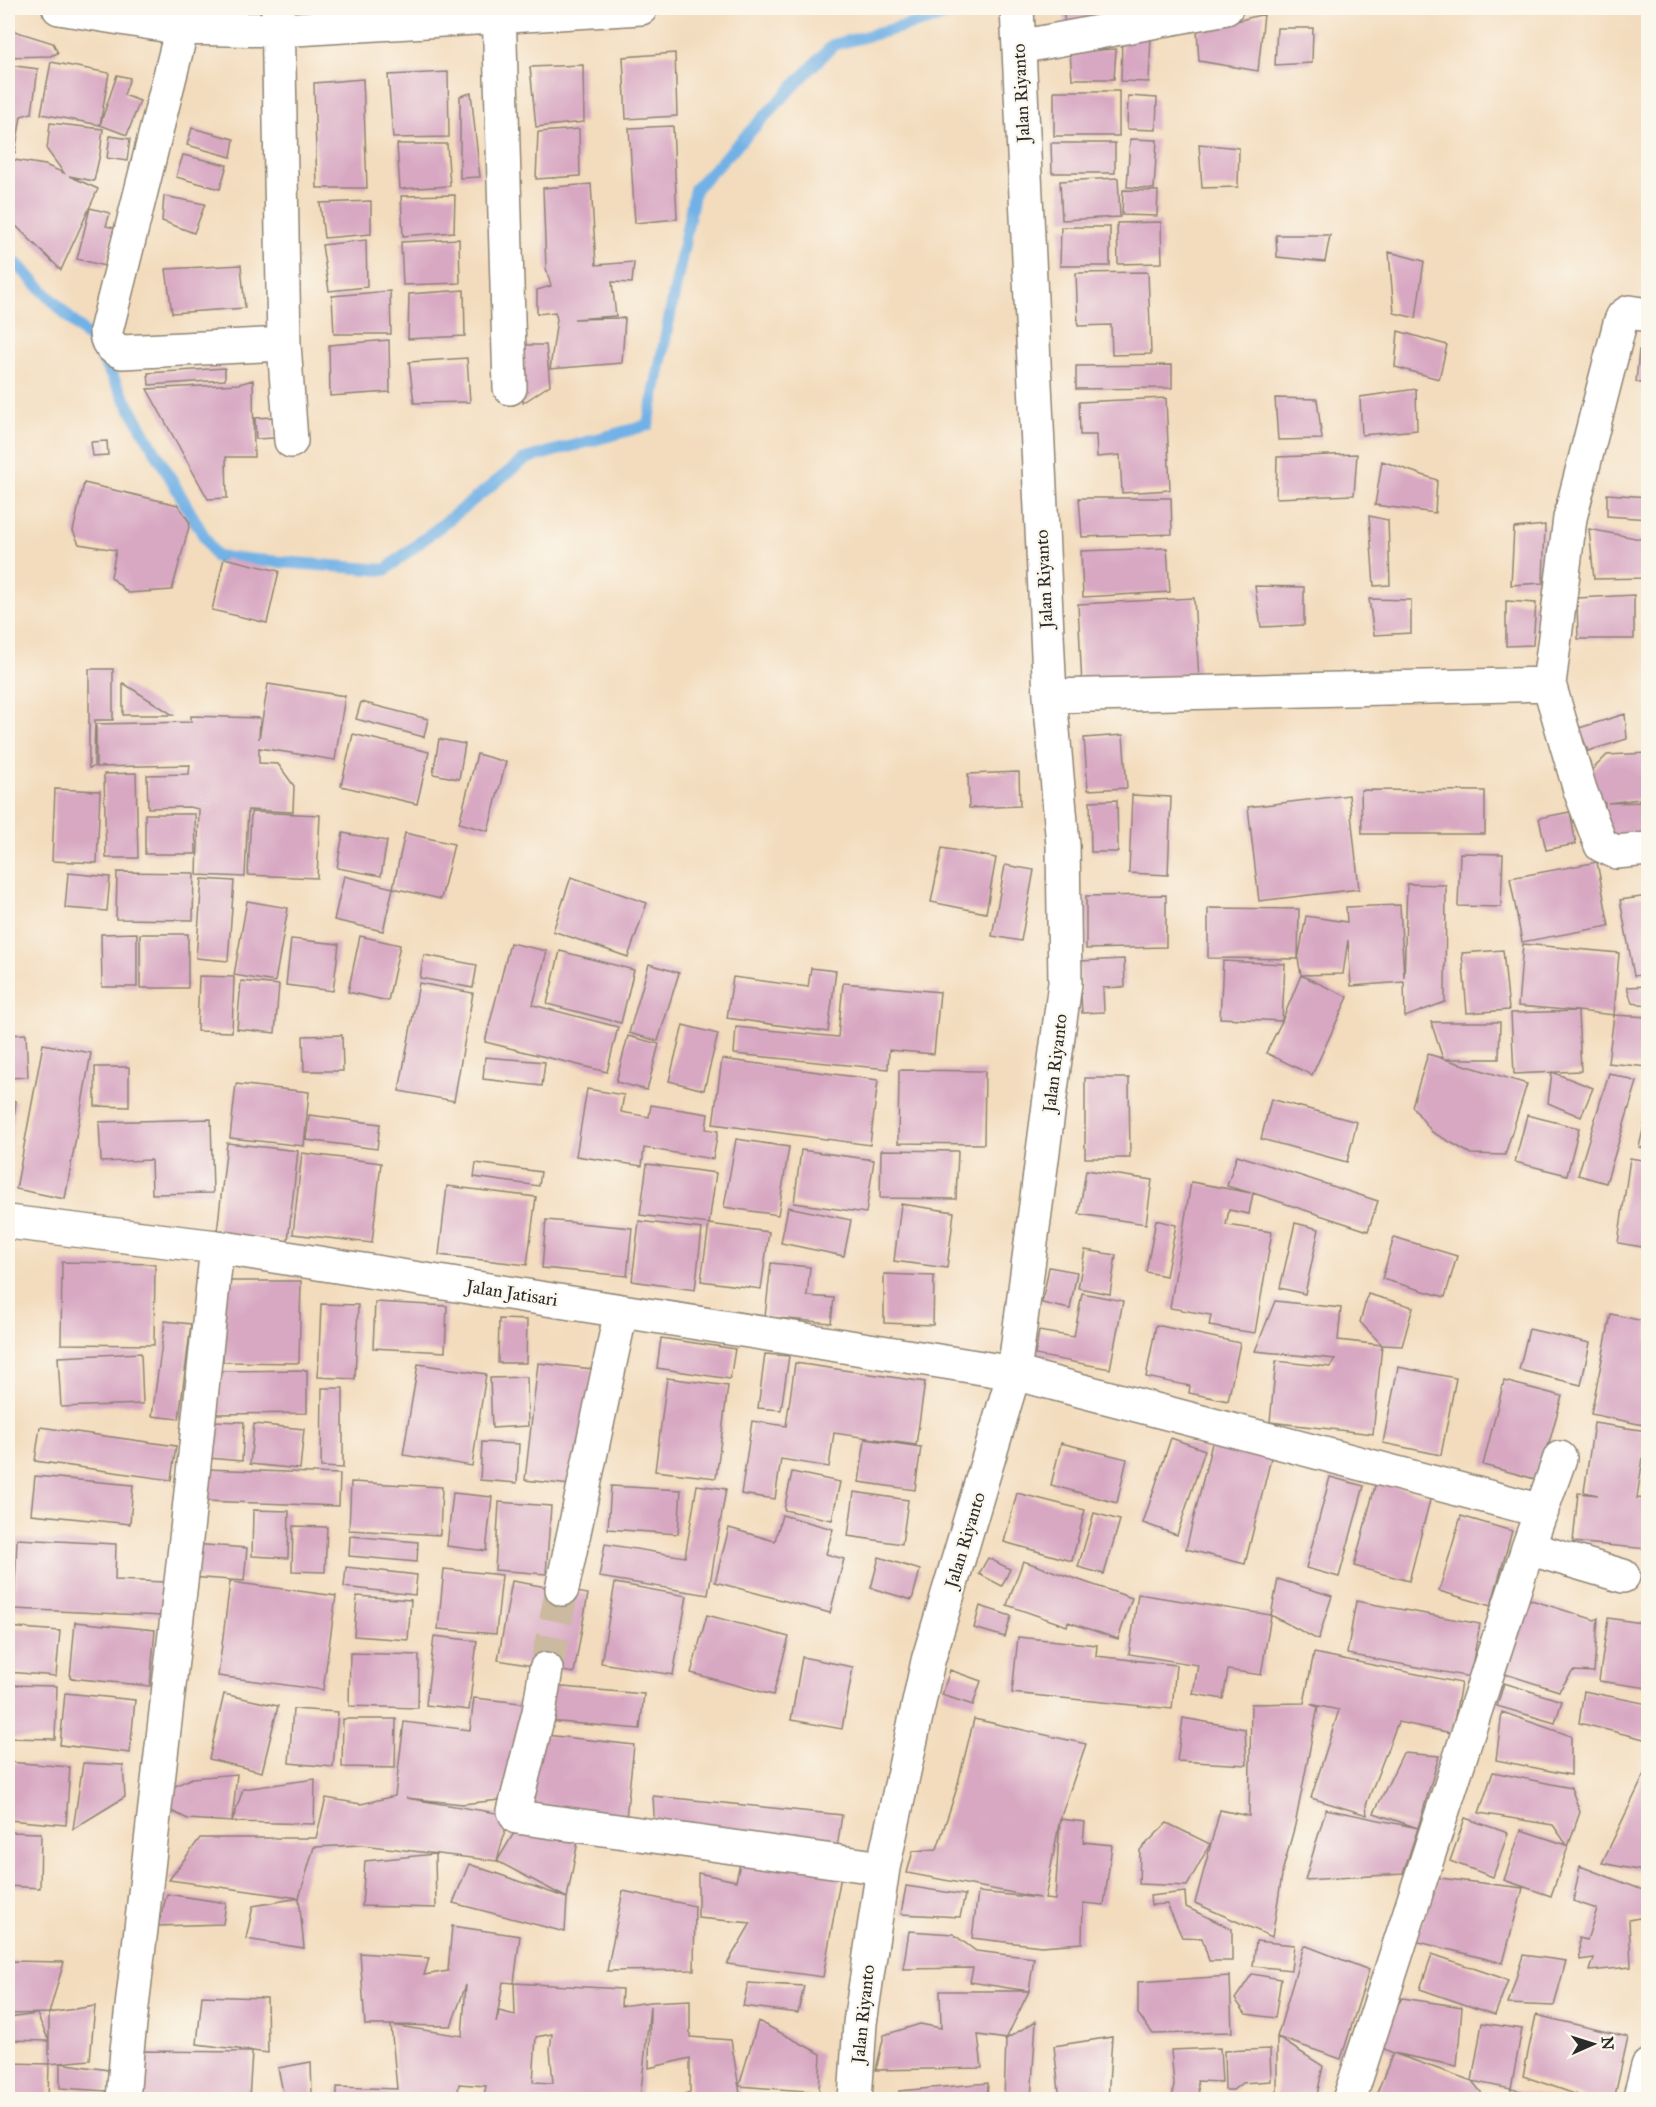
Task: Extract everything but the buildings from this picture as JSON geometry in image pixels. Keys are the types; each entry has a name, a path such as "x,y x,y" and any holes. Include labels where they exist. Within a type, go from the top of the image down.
{"street":[{"path":"59,8 185,18 278,19 641,8"},
{"name":"Jalan Riyanto","path":"855,2100 860,2023 883,1868 928,1661 1014,1373 1065,982 1063,844 1050,696 1017,8"},
{"path":"1019,47 1226,8"},
{"path":"499,11 510,387"},
{"path":"185,18 106,338 113,348 122,352 284,344"},
{"path":"278,19 284,344 291,441"},
{"path":"1648,315 1629,312 1623,316 1620,323 1570,518 1549,684 1580,790 1601,844 1616,852 1648,849"},
{"path":"1050,696 1549,684"},
{"name":"Jalan Jatisari","path":"8,1222 218,1247 1014,1373 1542,1511"},
{"path":"123,2100 218,1247"},
{"path":"562,1589 621,1311"},
{"path":"1349,2100 1528,1548 1560,1458"},
{"path":"1528,1548 1623,1576"},
{"path":"546,1669 539,1712 514,1810 517,1817 883,1868"},
{"path":"1639,2100 1648,2066"}],"waterway":[{"path":"8,255 91,340 216,557 385,570 525,459 648,425 695,189 833,45 962,11"}],"tunnel":[{"path":"546,1669 562,1589"}]}
